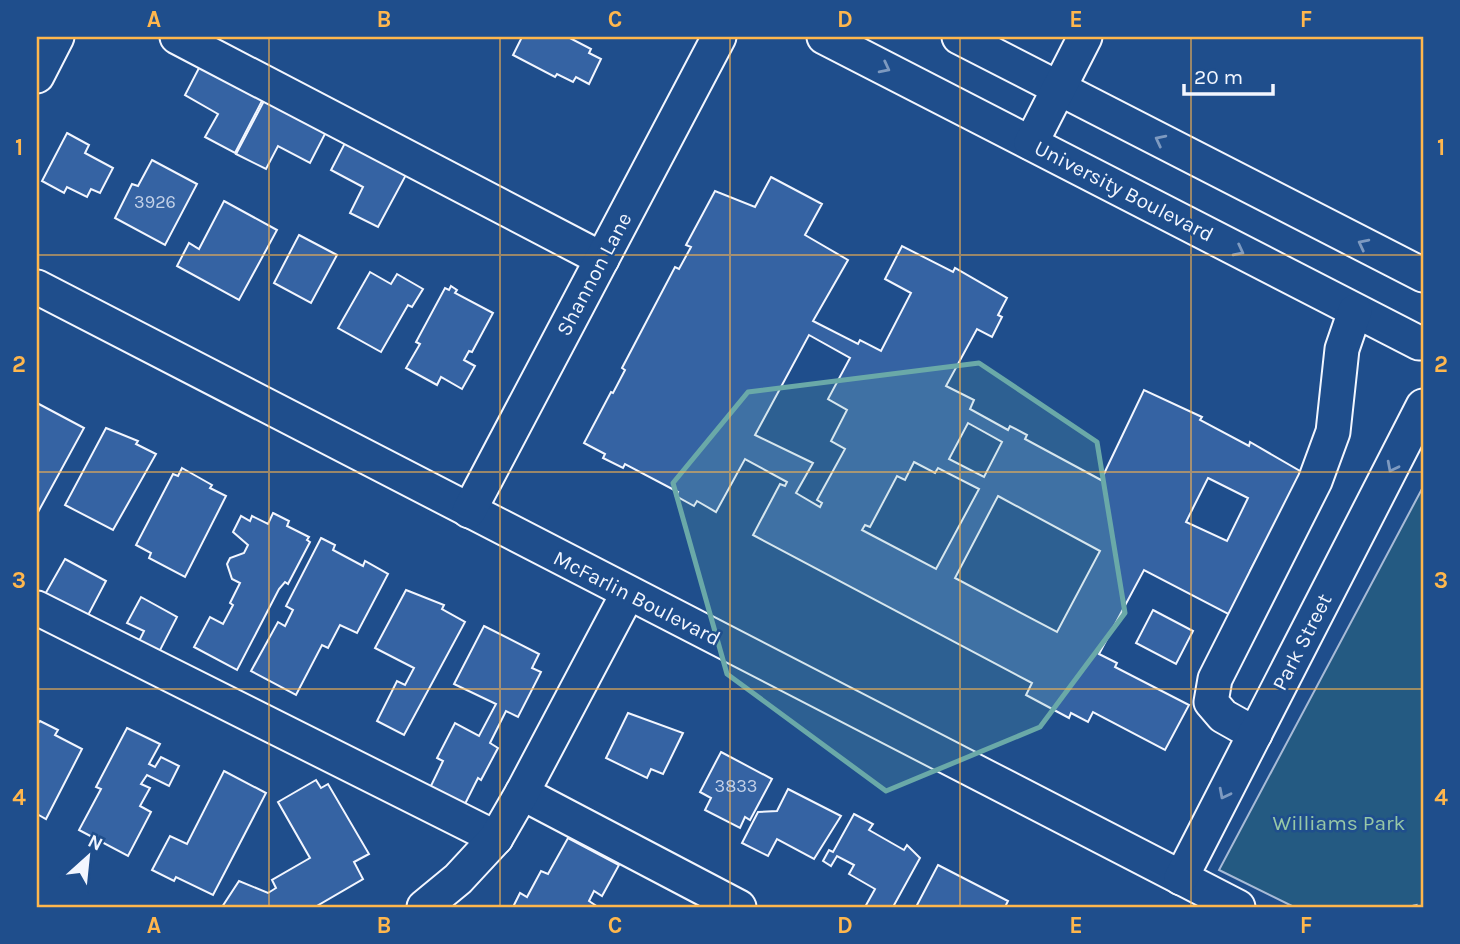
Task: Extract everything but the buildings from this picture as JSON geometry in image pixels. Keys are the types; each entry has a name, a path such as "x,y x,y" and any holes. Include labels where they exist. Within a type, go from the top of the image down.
{"street":[{"path":"37,76 57,37"},
{"path":"177,37 602,259"},
{"name":"Shannon Lane","path":"469,511 719,37"},
{"name":"University Boulevard","path":"824,37 1355,311 1419,343 1423,342"},
{"path":"960,37 1423,275"},
{"path":"1031,143 1085,37"},
{"name":"McFarlin Boulevard","path":"37,287 1238,907"},
{"path":"1255,734 1223,716 1211,702 1214,679 1315,481 1333,432 1342,349 1355,311"},
{"name":"Park Street","path":"1181,878 1423,406"},
{"path":"424,907 458,879 496,838 628,593"},
{"path":"37,608 496,838"},
{"path":"522,793 739,907"}],"path":[{"path":"1413,907 1423,905"}],"highlighted area":[{"path":"979,363 1097,442 1125,613 1040,727 886,791 727,674 673,483 748,392"}],"green space":[{"name":"Williams Park","path":"1423,487 1423,907 1294,907 1219,870"}]}
